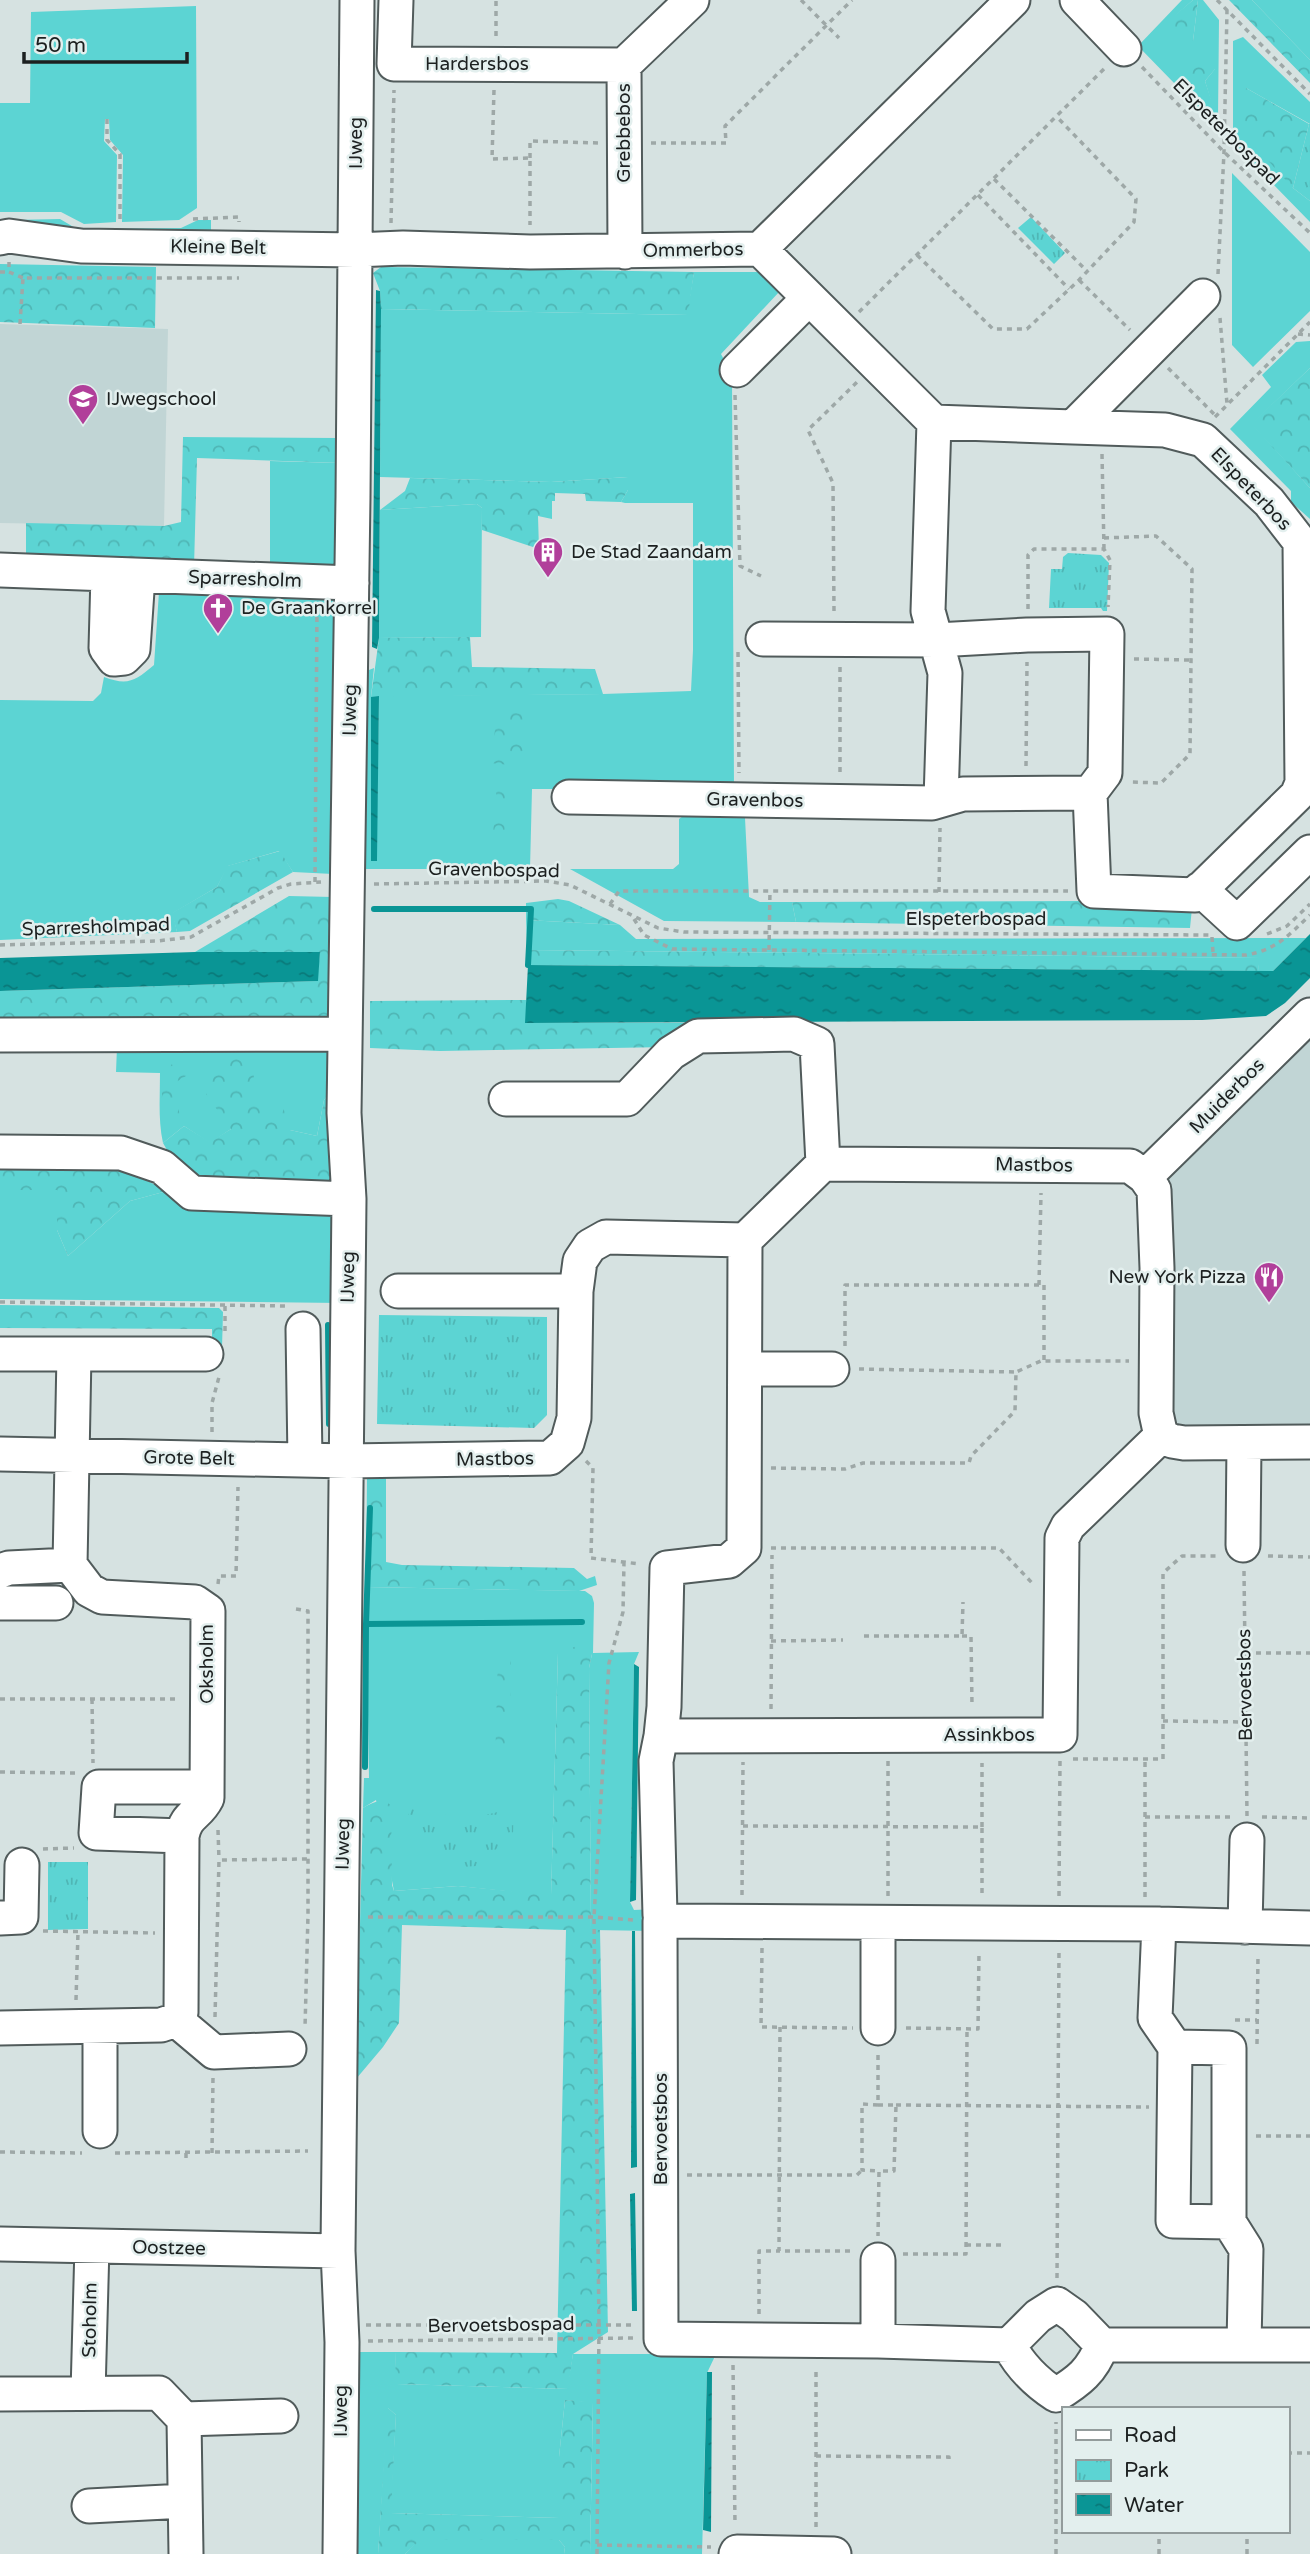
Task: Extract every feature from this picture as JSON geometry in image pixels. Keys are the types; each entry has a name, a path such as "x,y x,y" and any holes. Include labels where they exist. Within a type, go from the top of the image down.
{"street":[{"name":"IJweg","path":"340,2554 341,2334 338,2251 349,1199 344,1114 352,583 356,0"},
{"path":"394,64 396,0"},
{"name":"Grebbebos","path":"625,252 624,65 692,0"},
{"name":"Ommerbos","path":"355,250 391,248 530,253 761,249 1013,0"},
{"path":"1077,0 1124,49"},
{"name":"Hardersbos","path":"394,64 624,65"},
{"name":"Kleine Belt","path":"0,238 9,236 81,246 355,250"},
{"name":"Kleine Belt","path":"4,263 9,255 81,246"},
{"path":"761,249 874,365 934,422 928,611 945,673 941,800"},
{"path":"737,370 809,298"},
{"path":"1087,427 1211,302"},
{"name":"Elspeterbos","path":"934,422 1165,430 1203,440 1269,502 1300,542 1304,802 1198,892"},
{"name":"Sparresholm","path":"0,570 352,583"},
{"path":"763,639 937,640 1107,634 1094,891 1198,892 1237,923 1310,852"},
{"name":"Gravenbos","path":"569,797 932,803 963,794 1098,783"},
{"name":"Muiderbos","path":"1145,1177 1310,1015"},
{"path":"0,1035 345,1034"},
{"path":"506,1100 627,1099 671,1053 698,1036 794,1034 817,1044 823,1164 745,1240 606,1237 590,1246 580,1261 576,1291 574,1418 567,1443"},
{"path":"0,1152 121,1153 162,1167 192,1193 349,1199"},
{"name":"Mastbos","path":"823,1164 1130,1166 1145,1177"},
{"path":"1145,1177 1154,1190 1157,1268 1156,1413 1161,1436 1184,1443 1310,1442"},
{"path":"660,1914 656,1762 662,1736 664,1707 667,1567 729,1561 744,1548 745,1240"},
{"path":"398,1291 576,1291"},
{"path":"299,1318 305,1460"},
{"path":"0,1354 218,1354"},
{"path":"0,1571 9,1567 70,1565 74,1354"},
{"path":"746,1368 838,1369"},
{"name":"Assinkbos","path":"662,1736 888,1734 977,1721 1060,1747 1062,1538 1068,1526 1161,1436"},
{"name":"Mastbos","path":"348,1461 550,1458 567,1443"},
{"path":"1243,1550 1244,1443"},
{"name":"Grote Belt","path":"0,1454 348,1461"},
{"name":"Oksholm","path":"70,1565 89,1590 102,1597 195,1602 208,1611 206,1798 203,1806 185,1822 182,1836"},
{"path":"0,1603 56,1603"},
{"path":"0,2028 161,2025 176,2020 181,2013 182,1836 96,1833 96,1780 207,1787"},
{"path":"1247,1828 1251,1927"},
{"path":"11,1917 28,1857"},
{"name":"Bervoetsbos","path":"662,2332 660,1921 1152,1924 1310,1928"},
{"path":"878,2028 883,1923"},
{"path":"1152,1924 1155,2018 1175,2047 1173,2221 1229,2222"},
{"path":"176,2020 214,2052 289,2049"},
{"path":"88,2028 100,2145"},
{"path":"1175,2047 1229,2048 1229,2222 1245,2249 1244,2344"},
{"name":"Oostzee","path":"0,2244 338,2251"},
{"name":"Stoholm","path":"88,2393 92,2246"},
{"path":"878,2255 878,2341"},
{"path":"662,2332 746,2340 1009,2345 1038,2316 1057,2304 1074,2316 1102,2345 1310,2344"},
{"path":"1009,2345 1017,2360 1041,2385 1056,2395 1075,2384 1094,2365 1102,2345"},
{"path":"0,2394 159,2393 184,2419 186,2554"},
{"path":"184,2419 281,2416"},
{"path":"89,2506 185,2501"},
{"path":"737,2553 834,2554"},
{"path":"324,2554 340,2554"}],"path":[{"path":"496,0 492,159 530,158"},
{"path":"801,0 839,38"},
{"path":"530,253 530,141 625,144 726,142 725,126 852,0"},
{"path":"1217,0 1310,94"},
{"path":"1227,10 1224,152 1217,281 1211,302 1227,404"},
{"path":"841,330 1124,49"},
{"name":"Elspeterbospad","path":"1124,49 1224,152 1310,233"},
{"path":"391,248 394,64"},
{"path":"917,255 993,329 1027,329 1087,271 1134,222 1136,199 1056,116"},
{"path":"107,119 107,140 120,154 121,225"},
{"path":"994,178 1087,271"},
{"path":"977,195 1069,289"},
{"path":"0,272 4,263"},
{"path":"20,324 23,278 239,278"},
{"path":"1194,438 1310,322"},
{"path":"1297,334 1310,335"},
{"path":"841,802 833,483 808,430 874,365"},
{"path":"737,370 740,566 761,576"},
{"path":"1087,427 1104,549"},
{"path":"1098,783 1161,783 1190,754 1192,569 1156,536 1104,538"},
{"path":"315,882 317,580"},
{"path":"739,800 738,643 763,639"},
{"path":"1106,659 1191,660"},
{"path":"939,892 941,800"},
{"name":"Gravenbospad","path":"347,885 546,881 570,885 633,918"},
{"name":"Sparresholmpad","path":"0,945 157,941 191,937 278,888 315,882 347,885"},
{"path":"769,950 770,890"},
{"path":"610,904 619,891 1094,891"},
{"path":"1262,934 1287,926 1310,904"},
{"path":"633,918 643,934 672,949 1246,955 1275,947 1310,915"},
{"name":"Elspeterbospad","path":"633,918 658,928 684,932 1212,934 1213,953"},
{"path":"1039,1285 1041,1166"},
{"path":"1044,1361 1044,1285 845,1284 838,1369 1016,1372 1044,1361 1156,1361"},
{"path":"0,1303 225,1306 299,1318"},
{"path":"212,1436 212,1403 225,1306"},
{"path":"745,1468 845,1469 863,1463 969,1463 971,1456 1015,1411 1016,1372"},
{"path":"567,1443 593,1468 591,1558 667,1567"},
{"path":"218,1588 219,1576 236,1576 239,1459"},
{"path":"864,1636 971,1636 982,1828 978,2029 761,2028 743,1826 772,1641 772,1548 999,1548 1062,1613"},
{"path":"1057,2304 1060,1747 1163,1759 1163,1573 1182,1556 1243,1550 1310,1557"},
{"name":"Bervoetsbos","path":"1243,1550 1247,1828"},
{"path":"597,2554 599,2325 594,1917 609,1663 623,1612 624,1562"},
{"path":"962,1636 963,1602"},
{"path":"289,2049 305,2049 308,1859 307,1611 296,1609"},
{"path":"772,1641 843,1640"},
{"path":"1245,1653 1310,1653"},
{"path":"0,1699 207,1699"},
{"path":"0,1772 96,1780 92,1699"},
{"path":"1163,1721 1245,1722"},
{"path":"883,1923 888,1827 888,1734"},
{"path":"1145,1759 1145,1817 1152,1924"},
{"path":"1145,1817 1247,1828 1310,1818"},
{"path":"743,1826 982,1828"},
{"path":"28,1857 88,1847 96,1833"},
{"path":"212,2152 219,1860 308,1859"},
{"path":"342,1917 594,1917 633,1920 660,1914"},
{"path":"11,1917 33,1931 181,1933"},
{"path":"1251,1927 1257,2046"},
{"path":"78,1932 88,2028"},
{"path":"779,2251 780,2028"},
{"path":"878,2028 878,2105"},
{"path":"737,2553 746,2340 759,2251 878,2255 966,2254 968,2029"},
{"path":"661,2174 857,2175 862,2170 862,2104 1174,2107"},
{"path":"862,2170 894,2171 896,2105"},
{"path":"1229,2136 1310,2136"},
{"path":"0,2152 100,2145 186,2153 309,2151"},
{"path":"186,2153 186,2162"},
{"path":"878,2255 879,2171"},
{"path":"966,2245 1002,2245"},
{"path":"341,2334 599,2325 662,2332"},
{"name":"Bervoetsbospad","path":"341,2334 599,2337 662,2332"},
{"path":"816,2341 816,2553"},
{"path":"1056,2395 1056,2554"},
{"path":"1289,2453 1310,2453"},
{"path":"816,2456 949,2457 949,2461"},
{"path":"1055,2521 1062,2521"},
{"path":"1159,2533 1159,2554"},
{"path":"1247,2533 1247,2554"},
{"path":"597,2545 728,2547 737,2553"}],"shaded area":[{"name":"IJwegschool","path":"0,324 168,329 164,526 0,523"},
{"path":"1310,1037 1310,1437 1187,1432 1174,1425 1165,1411 1167,1181"}],"green space":[{"path":"1182,0 1193,0 1175,16 1193,41 1198,0 1203,0 1219,20 1218,119 1211,121 1138,46","holes":["1188,66 1215,69 1205,81 1211,101"]},
{"path":"1193,0 1198,0 1193,41 1175,44 1174,16"},
{"path":"1229,0 1252,0 1310,60 1310,83"},
{"path":"1252,0 1310,0 1310,60"},
{"path":"196,6 197,208 179,220 122,222 123,155 110,140 109,119 105,119 104,141 117,155 116,222 84,224 61,212 0,212 0,103 30,103 31,12"},
{"path":"1243,37 1310,102 1310,124 1246,88 1293,188 1310,201 1310,222 1233,143 1233,41"},
{"path":"1188,65 1216,68 1205,81 1212,102 1169,74"},
{"path":"1246,88 1309,124 1293,188 1241,131"},
{"path":"1310,124 1310,201 1293,188"},
{"path":"1232,173 1310,252 1310,311 1253,367 1232,345"},
{"path":"1031,217 1065,253 1054,264 1018,228"},
{"path":"60,219 77,229 181,228 198,220 211,220 211,236 11,230 12,220"},
{"path":"0,264 156,267 155,328 0,322"},
{"path":"381,267 694,272 688,315 381,309 380,291 373,273"},
{"path":"694,272 762,272 780,291 721,354 732,375 734,789 532,789 530,869 365,869 361,847 364,672 374,668 371,697 371,861 376,861 379,696 691,691 693,650 693,503 621,502 628,490 628,477 551,482 380,477 381,309 687,315"},
{"path":"1310,341 1310,368 1252,424 1310,488 1310,519 1291,502 1291,491 1230,429 1271,387 1262,375 1296,342"},
{"path":"1310,368 1310,488 1251,424"},
{"path":"183,437 339,438 340,463 197,458 194,567 26,554 26,523 164,526 181,522"},
{"path":"270,461 340,463 337,564 270,566"},
{"path":"628,477 628,490 621,502 586,501 585,494 555,493 552,519 538,516 539,549 482,530 482,508 477,504 380,510 405,491 410,478 551,482"},
{"path":"477,504 482,508 481,637 379,638 380,510"},
{"path":"1068,553 1101,555 1109,563 1107,611 1101,608 1049,608 1051,569 1062,569 1063,557"},
{"path":"159,592 335,594 333,874 293,872 279,851 228,866 217,887 173,913 177,932 0,940 0,700 93,701 101,693 104,677 125,681 142,675 154,665"},
{"path":"470,637 472,667 595,669 603,694 371,697 379,638"},
{"path":"511,712 526,715 522,766 490,763 497,717"},
{"path":"497,784 508,789 503,849 492,847"},
{"path":"742,815 745,818 749,897 760,902 792,902 796,922 664,921 570,869 673,869 679,864 679,819 683,816"},
{"path":"280,851 293,872 190,931 177,932 172,913 217,887 227,866"},
{"path":"289,896 333,897 332,1020 0,1023 0,991 317,981 320,952 195,952"},
{"path":"558,899 569,901 620,925 526,920 526,903"},
{"path":"1094,901 1192,908 1190,928 796,922 792,902"},
{"path":"526,920 620,925 636,939 1306,938 1273,971 1258,971 1259,958 527,950"},
{"path":"527,950 1260,958 1258,971 528,965"},
{"path":"526,1000 526,1023 703,1023 669,1047 440,1051 370,1048 370,1001"},
{"path":"117,1047 331,1048 332,1090 324,1100 317,1136 290,1130 231,1129 210,1143 184,1126 163,1143 160,1073 116,1072"},
{"path":"183,1048 194,1071 173,1084 180,1116 161,1113 163,1077"},
{"path":"220,1053 252,1063 258,1108 283,1107 290,1130 317,1136 324,1100 332,1090 331,1188 196,1183 171,1157 163,1143 184,1126 210,1142 231,1129 206,1094"},
{"path":"100,1163 130,1172 167,1191 130,1201 68,1256 57,1230 57,1190 0,1190 0,1166"},
{"path":"0,1190 57,1190 57,1230 68,1256 130,1201 167,1191 331,1210 341,1303 0,1299"},
{"path":"0,1305 219,1308 223,1312 222,1348 219,1352 212,1351 212,1329 0,1328"},
{"path":"379,1315 547,1317 547,1415 534,1428 377,1424"},
{"path":"386,1474 386,1562 402,1565 574,1568 587,1579 595,1576 597,1585 579,1591 366,1587 367,1477"},
{"path":"366,1587 585,1591 592,1596 593,1653 639,1652 634,1664 630,1902 634,1910 655,1909 655,1931 591,1930 589,1668 592,1654 558,1653 551,1896 458,1886 394,1891 376,1800 363,1808 364,1778 369,1778"},
{"path":"585,1643 592,1654 589,1668 591,1930 600,1930 608,2332 573,2354 568,2389 396,2384 395,2352 557,2353 566,1930 402,1925 399,2023 356,2079 363,1808 377,1802 391,1805 394,1891 458,1886 551,1895 558,1653"},
{"path":"498,1652 511,1652 509,1767 495,1767"},
{"path":"514,1808 513,1834 477,1866 459,1867 403,1826 411,1809 469,1819"},
{"path":"48,1862 88,1862 88,1929 48,1930"},
{"path":"356,2352 395,2352 397,2384 567,2389 573,2354 716,2354 707,2373 702,2554 590,2554 593,2403 565,2400 559,2457 559,2518 390,2513 396,2415 388,2408 378,2554 355,2554"},
{"path":"565,2400 593,2402 590,2554 564,2554 565,2547 559,2540 420,2540 405,2554 378,2554 387,2407 396,2415 391,2513 559,2518 559,2457"},
{"path":"419,2540 559,2540 565,2547 564,2554 405,2554"}],"water":[{"path":"376,290 380,291 381,309 377,649 372,647"},
{"path":"379,696 377,861 371,861 371,697"},
{"path":"1310,934 1310,978 1285,1003 1266,1016 1202,1020 525,1023 528,965 1273,971"},
{"path":"195,952 320,952 318,981 0,991 0,958"},
{"path":"634,1664 639,1667 636,1900 630,1902"},
{"path":"632,1931 635,1931 637,2167 631,2168"},
{"path":"635,2193 637,2311 632,2311 630,2194"},
{"path":"707,2372 712,2372 711,2532 703,2530"}],"waterway":[{"path":"374,909 531,909 528,965"},
{"path":"328,1325 329,1424"},
{"path":"370,1508 366,1624 582,1622"},
{"path":"365,1767 366,1624"}],"place":[{"name":"IJwegschool","path":"83,426"},
{"name":"De Stad Zaandam","path":"548,579"},
{"name":"De Graankorrel","path":"218,635"},
{"name":"New York Pizza","path":"1269,1304"}]}
